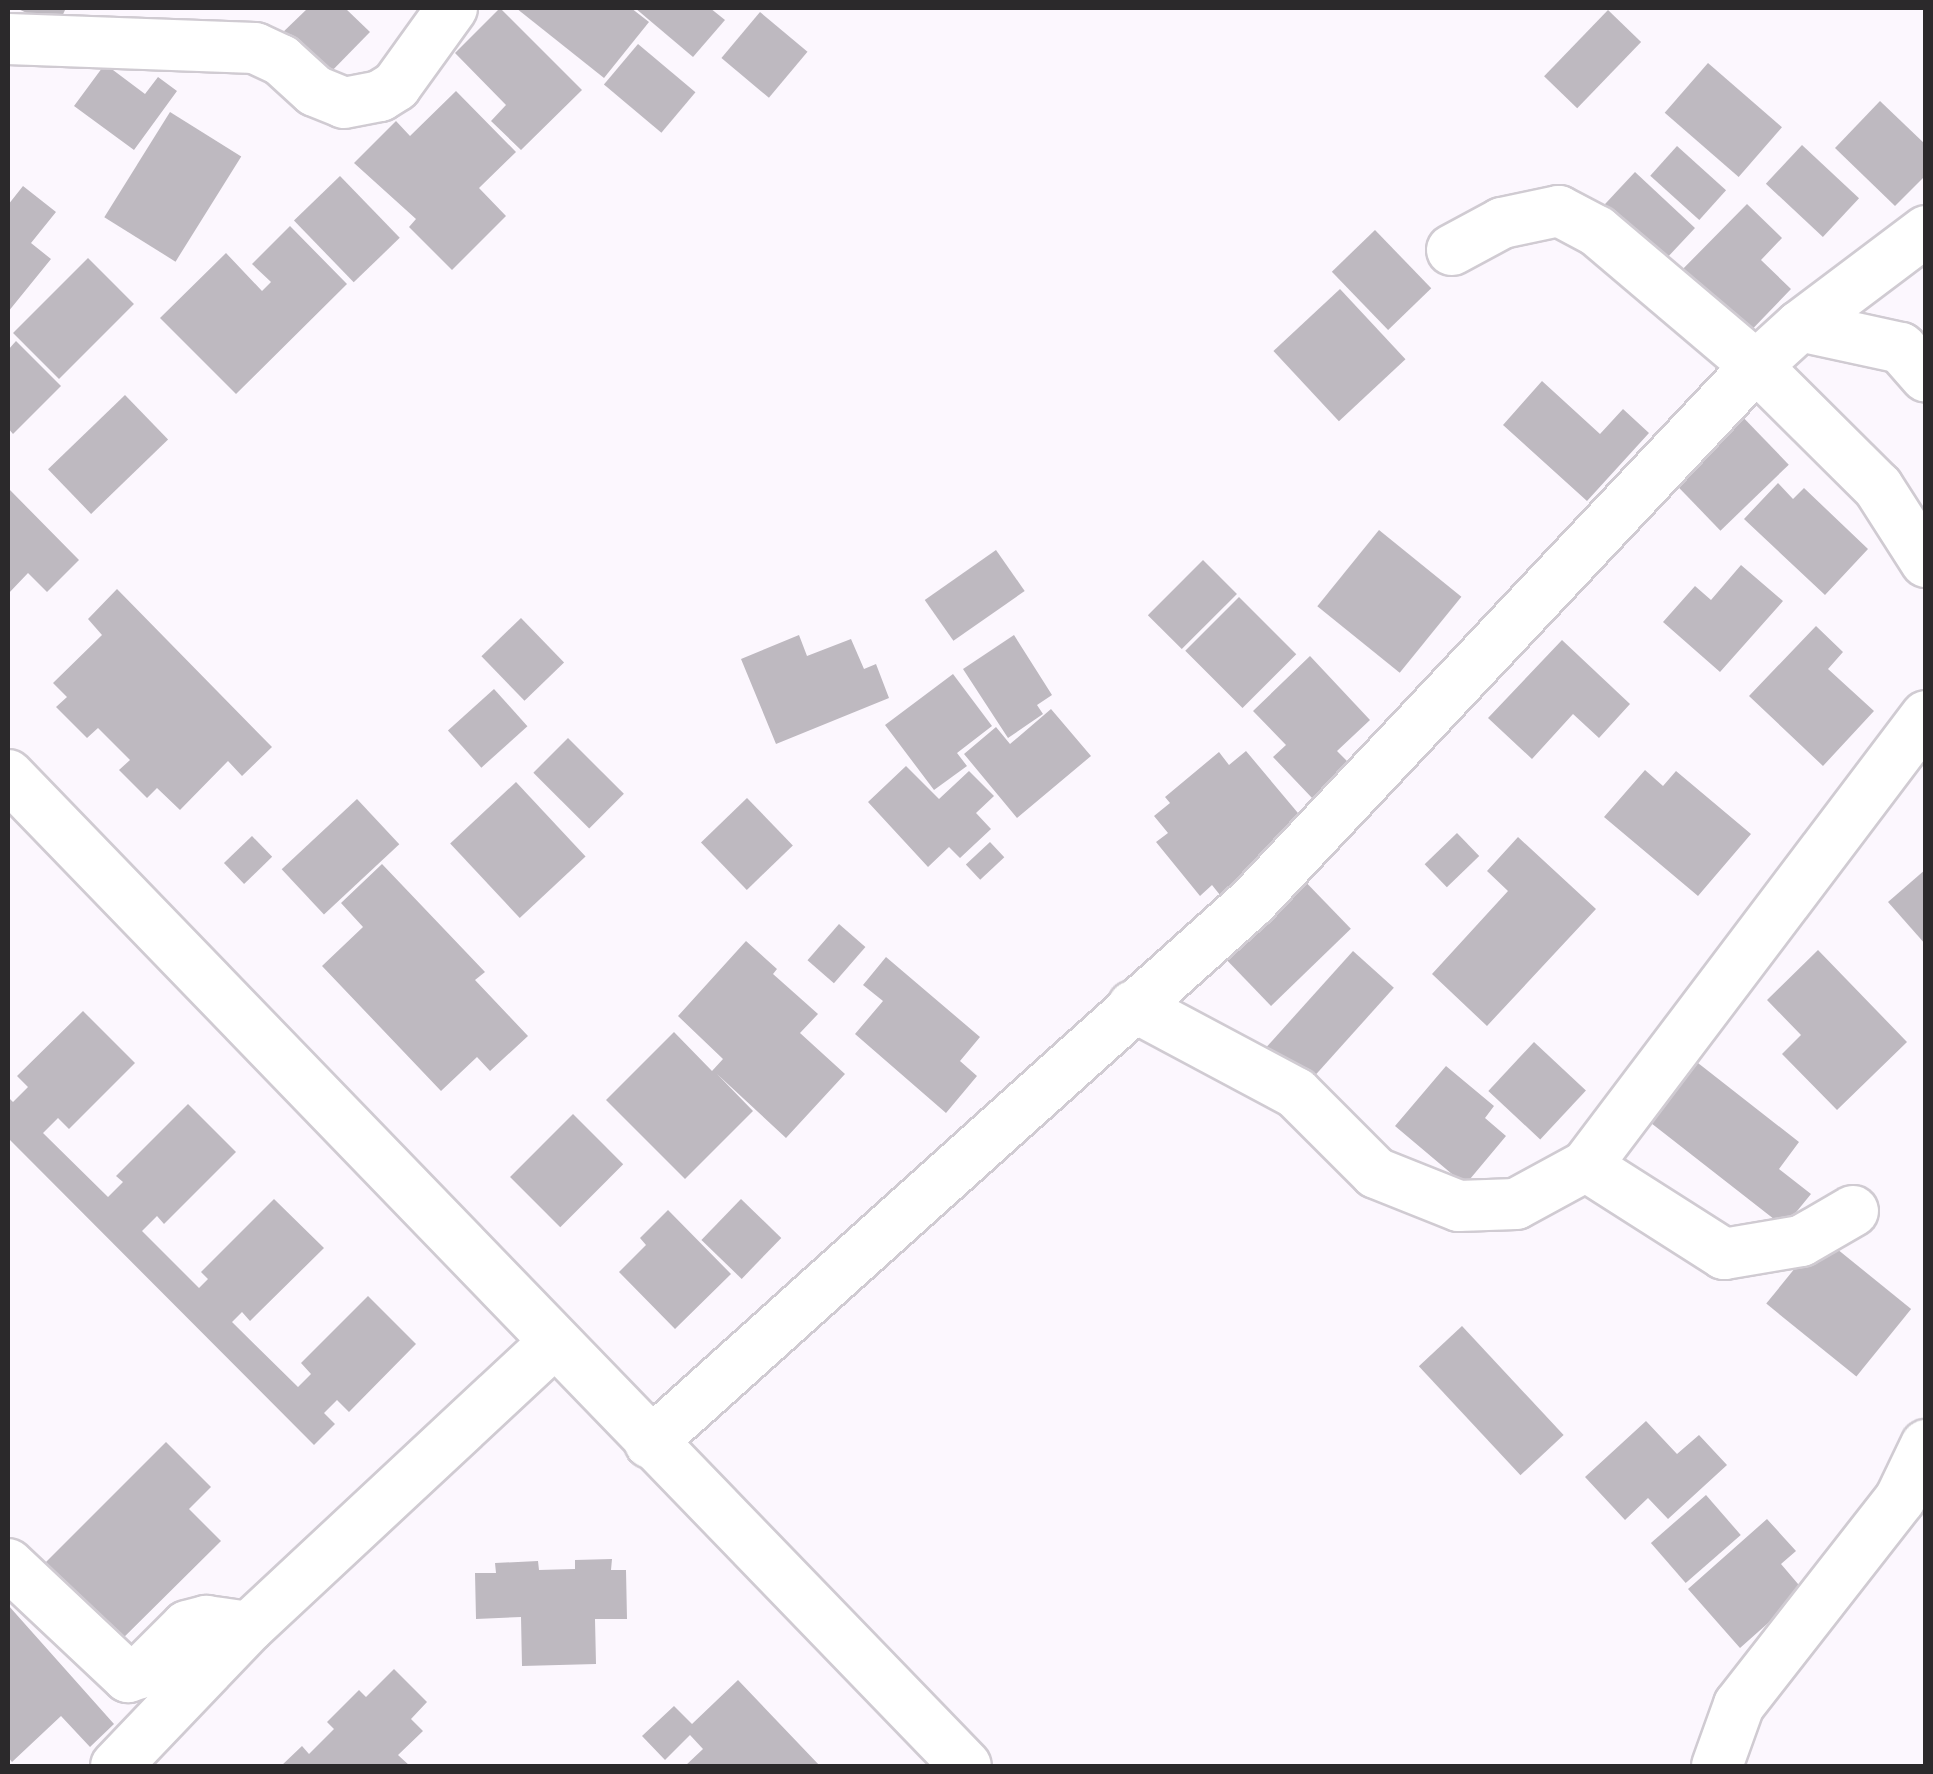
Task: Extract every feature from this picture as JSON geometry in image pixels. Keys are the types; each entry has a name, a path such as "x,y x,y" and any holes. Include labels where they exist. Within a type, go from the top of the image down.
{"street":[{"path":"8,39 256,48 281,60 315,91 344,103 380,96 396,86 452,8"},
{"path":"1452,250 1502,222 1559,212 1597,231 1756,366 1878,488 1926,562"},
{"path":"650,1443 1252,902 1756,366 1800,326 1926,231"},
{"path":"1800,326 1901,348 1926,376"},
{"path":"1133,1006 1296,1092 1376,1173 1459,1206 1516,1204 1586,1166 1926,716"},
{"path":"8,775 966,1766"},
{"path":"1586,1166 1724,1254 1801,1242 1853,1211"},
{"path":"116,1766 249,1627 555,1342"},
{"path":"1717,1766 1739,1705 1900,1498 1926,1445"},
{"path":"8,1564 122,1676 140,1673 187,1626 206,1621 249,1627"}],"building":[{"path":"16,8 66,8 57,27"},
{"path":"308,8 345,8 370,32 323,80 279,36"},
{"path":"500,8 582,90 521,150 491,121 506,105 455,53"},
{"path":"516,8 631,8 649,22 604,78"},
{"path":"635,8 710,8 725,20 693,57"},
{"path":"1608,10 1641,42 1577,108 1544,76"},
{"path":"760,12 807,52 769,98 721,58"},
{"path":"638,44 695,92 661,133 604,85"},
{"path":"1708,63 1782,127 1739,177 1665,113"},
{"path":"105,64 145,94 158,77 177,91 134,150 74,106"},
{"path":"456,91 516,152 479,188 506,216 452,270 409,227 416,219 354,163 396,121 410,136"},
{"path":"1880,101 1926,145 1926,175 1895,206 1835,148"},
{"path":"170,112 241,157 176,262 104,217"},
{"path":"1802,145 1859,198 1823,237 1766,184"},
{"path":"1677,146 1726,190 1699,220 1650,176"},
{"path":"1635,172 1695,228 1663,262 1603,206"},
{"path":"340,176 400,238 354,282 294,220"},
{"path":"23,186 56,212 31,243 51,259 8,312 8,205"},
{"path":"1747,204 1782,238 1761,260 1791,289 1739,343 1673,279"},
{"path":"290,226 347,284 236,394 160,318 226,253 262,291 271,282 252,264"},
{"path":"1375,230 1431,288 1388,330 1332,272"},
{"path":"88,258 134,304 59,379 13,333"},
{"path":"1340,289 1405,359 1339,421 1273,351"},
{"path":"16,341 61,386 13,434 8,428 8,350"},
{"path":"1542,381 1600,434 1623,409 1649,433 1587,501 1503,425"},
{"path":"125,395 168,440 91,514 48,469"},
{"path":"1736,410 1789,465 1720,531 1668,476"},
{"path":"1778,483 1793,499 1804,488 1868,549 1825,595 1744,519"},
{"path":"8,488 79,560 47,592 28,573 8,594"},
{"path":"1379,530 1461,597 1400,673 1317,606"},
{"path":"996,550 1025,591 953,641 925,600"},
{"path":"1203,560 1237,594 1182,649 1148,615"},
{"path":"1741,565 1783,601 1720,672 1663,622 1695,586 1711,600"},
{"path":"117,589 272,747 242,776 228,761 180,810 157,788 147,798 119,770 130,760 98,728 87,738 56,707 67,697 53,683 102,635 88,619"},
{"path":"1239,597 1296,654 1243,708 1185,651"},
{"path":"521,618 564,663 525,701 481,656"},
{"path":"1816,626 1843,652 1828,669 1874,711 1823,766 1749,696"},
{"path":"799,635 807,656 851,639 864,669 876,664 889,698 776,744 741,659"},
{"path":"1014,635 1052,695 1037,705 1043,714 1008,738 963,669"},
{"path":"1562,640 1630,704 1599,738 1573,714 1532,759 1488,718"},
{"path":"1310,656 1370,720 1337,751 1350,764 1313,799 1273,757 1286,745 1253,711"},
{"path":"953,674 992,726 957,753 967,766 934,790 885,725"},
{"path":"494,689 527,726 481,768 448,730"},
{"path":"1051,709 1091,756 1017,818 964,754 996,727 1010,744"},
{"path":"568,738 624,794 589,829 533,773"},
{"path":"1246,751 1303,819 1224,900 1212,885 1200,896 1156,842 1168,833 1154,816 1170,803 1165,797 1219,752 1229,765"},
{"path":"906,766 939,799 969,771 994,796 976,813 991,829 960,858 949,847 928,867 868,802"},
{"path":"1645,770 1663,786 1676,771 1751,834 1698,896 1604,817"},
{"path":"516,782 586,857 520,918 450,843"},
{"path":"747,798 793,845 747,890 701,842"},
{"path":"357,799 399,844 324,915 282,869"},
{"path":"1457,833 1479,856 1447,887 1425,864"},
{"path":"252,836 272,857 244,884 224,863"},
{"path":"1518,837 1596,909 1487,1026 1432,974 1508,891 1487,871"},
{"path":"990,842 1004,857 980,880 966,865"},
{"path":"382,864 485,972 475,980 528,1036 490,1071 477,1057 441,1091 322,966 363,927 341,903"},
{"path":"1926,869 1926,945 1888,902"},
{"path":"1296,872 1351,929 1271,1006 1216,949"},
{"path":"839,924 865,947 834,983 808,960"},
{"path":"746,941 777,969 773,974 818,1014 800,1033 845,1074 786,1138 717,1074 753,1111 685,1179 606,1100 674,1032 712,1071 723,1059 678,1016"},
{"path":"1818,950 1907,1042 1837,1110 1782,1054 1801,1035 1767,1000"},
{"path":"1353,951 1394,988 1304,1087 1263,1051"},
{"path":"886,957 980,1037 960,1061 977,1076 946,1113 855,1034 883,1001 863,985"},
{"path":"83,1011 135,1063 69,1129 58,1118 43,1133 108,1197 123,1182 116,1176 188,1104 236,1152 164,1224 157,1216 142,1231 199,1288 208,1279 201,1272 274,1199 324,1248 250,1321 242,1312 232,1322 298,1387 311,1374 301,1363 368,1296 416,1344 349,1412 337,1400 324,1413 335,1424 314,1445 8,1138 8,1097 13,1102 28,1087 17,1076"},
{"path":"1534,1042 1586,1090 1540,1139 1488,1091"},
{"path":"1698,1063 1799,1142 1779,1169 1811,1194 1784,1227 1651,1123"},
{"path":"1446,1066 1494,1106 1485,1118 1506,1136 1465,1185 1395,1126"},
{"path":"573,1114 623,1164 560,1227 510,1177"},
{"path":"741,1199 781,1238 742,1279 701,1240"},
{"path":"668,1210 731,1274 675,1329 619,1272 646,1245 640,1238"},
{"path":"1821,1236 1911,1309 1856,1377 1766,1304"},
{"path":"1462,1326 1564,1435 1520,1475 1419,1366"},
{"path":"1646,1421 1677,1454 1699,1435 1727,1465 1668,1519 1648,1498 1625,1520 1585,1477"},
{"path":"166,1442 211,1487 189,1509 221,1541 108,1653 32,1576"},
{"path":"1706,1495 1741,1535 1686,1583 1651,1543"},
{"path":"1767,1519 1796,1551 1781,1564 1804,1591 1740,1648 1688,1589"},
{"path":"612,1559 611,1570 626,1570 627,1619 595,1619 596,1664 522,1666 521,1617 476,1619 475,1573 496,1573 495,1563 538,1561 539,1570 575,1569 575,1560"},
{"path":"8,1605 114,1724 90,1747 61,1716 12,1762 8,1757"},
{"path":"394,1669 427,1702 411,1719 423,1731 398,1755 410,1766 281,1766 302,1746 309,1754 334,1729 327,1722 359,1690 366,1697"},
{"path":"738,1680 820,1766 685,1766 703,1749 690,1735 665,1760 642,1736 674,1706 692,1724"}]}
